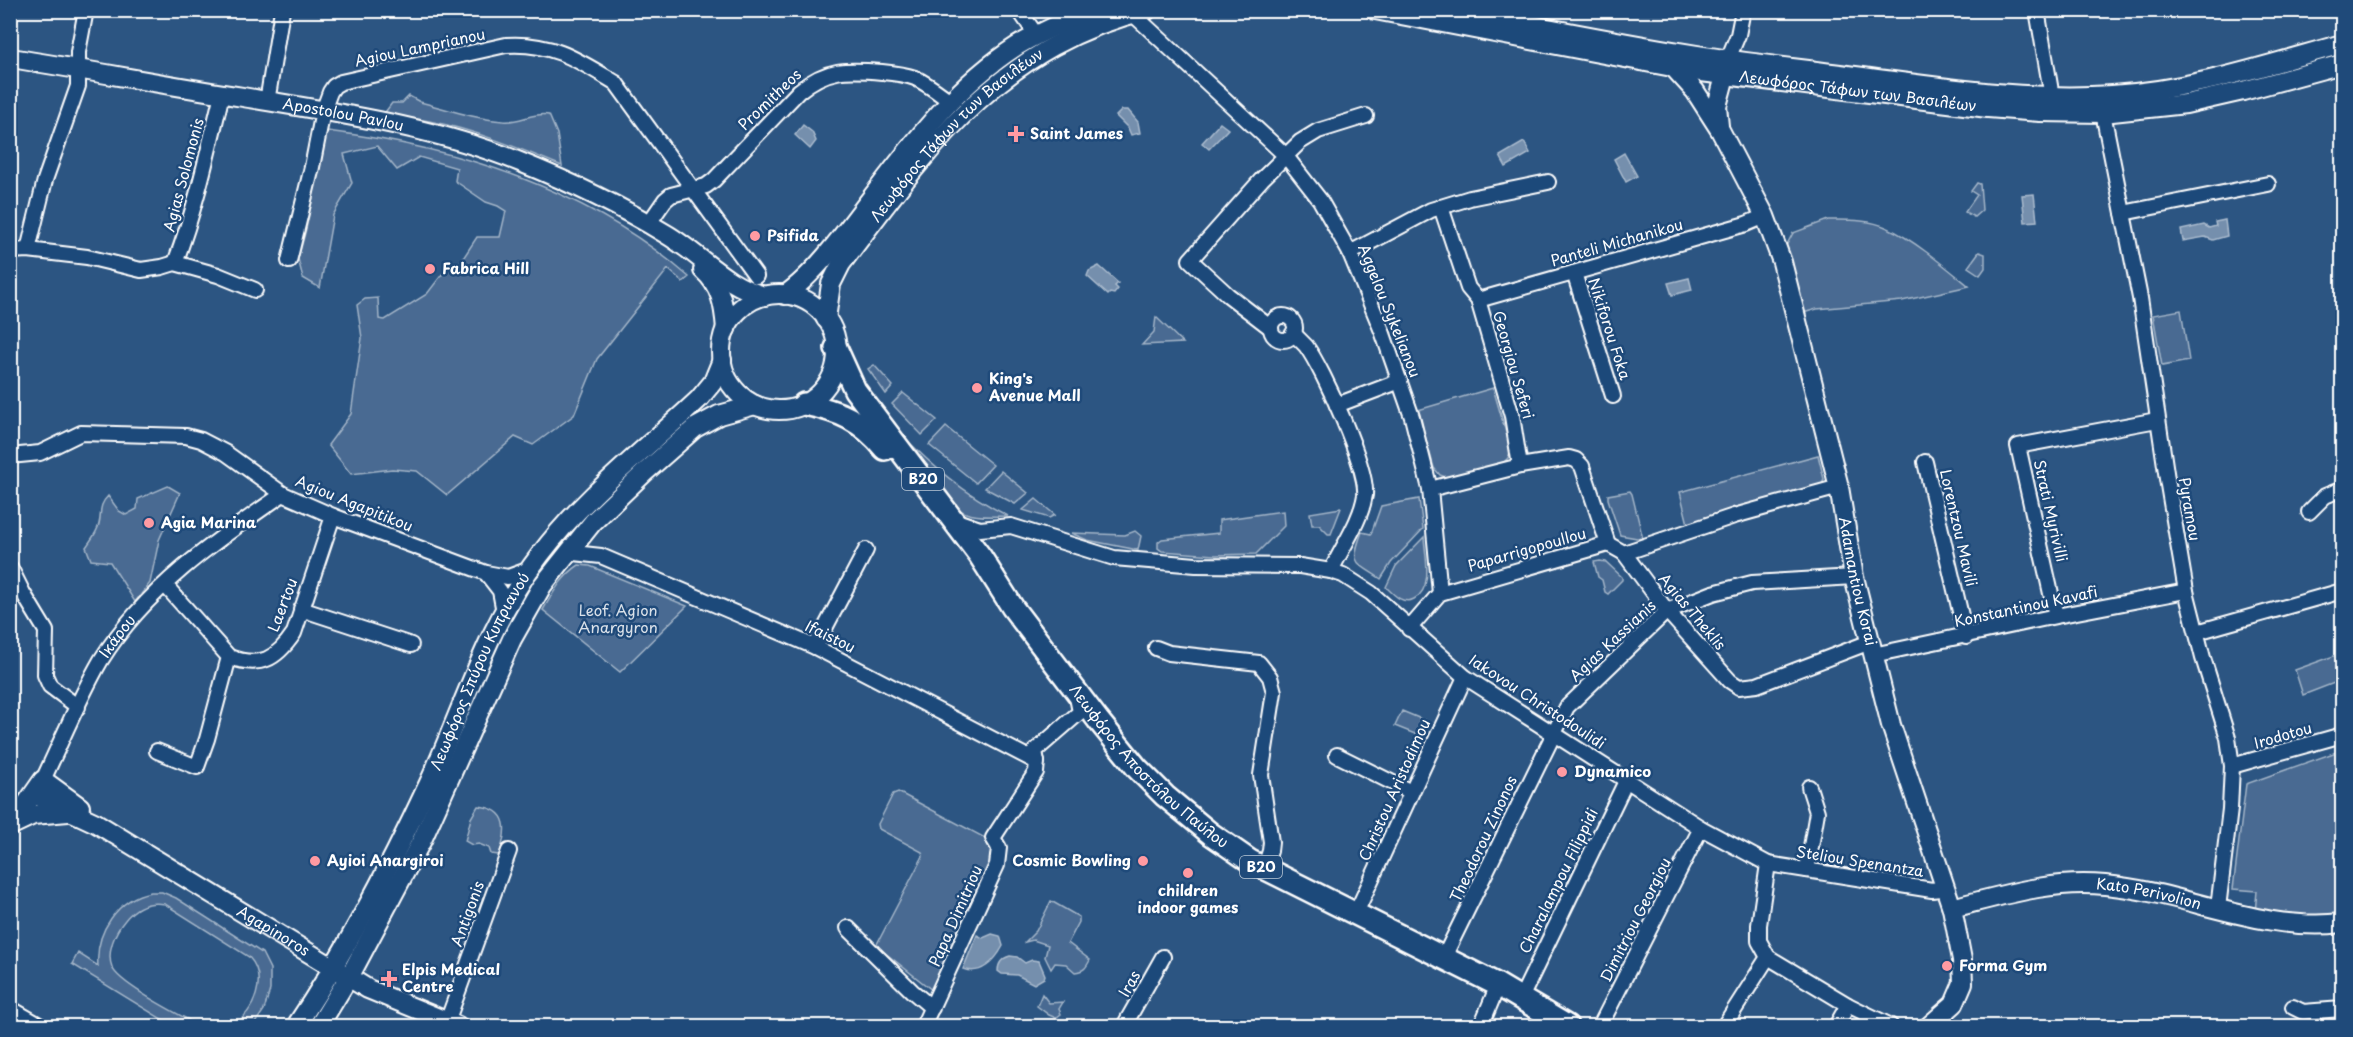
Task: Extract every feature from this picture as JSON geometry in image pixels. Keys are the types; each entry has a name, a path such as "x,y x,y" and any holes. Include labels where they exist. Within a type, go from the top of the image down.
{"main road":[{"name":"Λεωφόρος Τάφων των Βασιλέων","path":"785,295 816,266 909,148 950,101 1017,46 1091,10"},
{"name":"Λεωφόρος Τάφων των Βασιλέων","path":"1375,10 1674,68 1924,85 2052,97 2133,94 2194,85 2343,44"},
{"name":"Λεωφόρος Τάφων των Βασιλέων","path":"1455,10 1724,70 1989,108 2103,113 2186,104 2343,64"},
{"name":"Λεωφόρος Τάφων των Βασιλέων","path":"826,319 831,284 841,264 931,146 970,107 1002,79 1028,61 1082,31 1140,12"},
{"name":"Apostolou Pavlou","path":"10,58 77,67 125,78 322,111 436,133 485,149 563,180 653,226 735,285 765,296"},
{"name":"Adamantiou Korai","path":"1674,68 1695,91 1720,130 1765,216 1782,262 1839,487 1854,577 1891,725 1953,908 1962,960 1963,983 1954,1004 1929,1026"},
{"name":"Adamantiou Korai","path":"1720,130 1717,106 1724,70"},
{"path":"1708,112 1709,89 1724,70"},
{"name":"Apostolou Pavlou","path":"653,226 664,241 711,277 724,305 726,329"},
{"path":"755,405 733,387 724,370 722,344 726,329 734,316 744,306 765,296 785,295 808,302 826,319"},
{"name":"B20","path":"755,405 775,410 795,408 819,393 830,378 836,359 833,334 826,319"},
{"name":"Λεωφόρος Αποστόλου Παύλου","path":"836,348 855,390 980,556 1013,608 1137,768 1165,796 1231,849 1264,869 1498,985 1567,1026"},
{"name":"Λεωφόρος Σπύρου Κυπριανού","path":"319,1026 341,973 429,783 483,655 504,612 530,569 540,554 594,494 699,399 713,382 722,360"},
{"name":"Λεωφόρος Αποστόλου Παύλου","path":"804,404 841,413 855,420 871,433 915,486 988,584 1013,608"},
{"name":"Λεωφόρος Σπύρου Κυπριανού","path":"296,1026 341,973 422,840 512,639 542,586 593,522 695,428 719,415 755,405"},
{"name":"Agapinoros","path":"38,787 82,809 96,822"},
{"name":"Agapinoros","path":"38,787 69,812 96,822 368,989 453,1024"},
{"name":"Ικάρου","path":"11,827 38,787"},
{"path":"11,827 23,818 33,815 69,812"},
{"name":"Kato Perivolion","path":"1953,908 2037,887 2070,883 2108,885 2265,920 2343,923"}],"street":[{"path":"28,250 45,180 78,86 77,67 86,10"},
{"path":"267,102 282,10"},
{"path":"1019,10 1036,36"},
{"path":"1724,70 1738,35 1743,10"},
{"path":"2037,10 2052,97"},
{"name":"Aggelou Sykelianou","path":"1140,12 1285,155 1320,200 1350,253 1383,332 1400,381 1430,489 1440,593"},
{"name":"Agiou Lamprianou","path":"322,111 330,92 341,82 506,45 528,44 546,47 616,82 756,276"},
{"name":"Promitheos","path":"694,190 714,180 799,91 826,74 841,70 860,70 902,74 920,81 950,101"},
{"name":"Agias Solomonis","path":"175,263 200,188 222,94"},
{"path":"288,261 312,167 322,111"},
{"name":"Pyramou","path":"2103,113 2140,298 2157,420 2186,591 2228,738 2232,766 2232,793 2218,908"},
{"path":"1331,571 1358,516 1365,492 1359,460 1337,405 1306,347 1293,333 1288,338 1280,339 1274,335 1271,328 1228,295 1190,260 1285,155 1300,142 1318,131 1366,116"},
{"path":"1350,253 1418,216 1441,207 1470,198 1548,182"},
{"path":"2123,213 2268,184"},
{"path":"653,226 664,200 671,195 694,190"},
{"name":"Georgiou Seferi","path":"1441,207 1468,288 1478,300 1512,416 1520,466"},
{"name":"Panteli Michanikou","path":"1478,300 1746,224 1765,216"},
{"path":"10,250 87,257 141,270 175,263 218,275 255,290"},
{"name":"Nikiforou Foka","path":"1574,273 1613,396"},
{"path":"1337,405 1400,381"},
{"name":"Strati Myrivilli","path":"2056,616 2018,446 2157,420"},
{"name":"Agiou Agapitikou","path":"10,456 40,453 81,433 186,436 201,440 226,453 283,494 333,516 486,573 508,577 530,569"},
{"path":"1430,489 1560,458 1576,460 1585,473 1608,543"},
{"name":"Lorentzou Mavili","path":"1925,462 1966,636"},
{"path":"1624,553 1734,516 1839,487"},
{"path":"2309,512 2325,496 2343,489"},
{"name":"Ικάρου","path":"38,787 100,662 138,612 213,542 283,494"},
{"name":"Laertou","path":"229,657 245,663 257,662 277,654 294,633 333,516"},
{"name":"Iakovou Christodoulidi","path":"953,519 965,525 991,529 1011,526 1114,558 1196,565 1300,566 1343,575 1371,593 1465,677 1701,828 1768,864"},
{"path":"593,522 592,540 601,556"},
{"path":"980,556 991,529"},
{"name":"Paparrigopoullou","path":"1440,593 1608,543 1624,553"},
{"path":"815,647 866,550"},
{"name":"Ifaistou","path":"564,557 574,553 601,556 815,647 1037,762"},
{"name":"Agias Theklis","path":"1624,553 1667,611 1730,681 1739,687"},
{"path":"10,567 46,631 45,675 47,681 50,686 78,707"},
{"path":"486,573 500,591 504,612"},
{"name":"Agias Kassianis","path":"1553,732 1567,707 1667,611 1713,593 1752,583 1854,577"},
{"path":"157,752 197,767 229,657 165,585"},
{"name":"Konstantinou Kavafi","path":"1739,687 1757,685 1872,649 1966,636 2186,591"},
{"path":"2197,632 2343,591"},
{"path":"1409,629 1440,593"},
{"path":"301,609 411,645"},
{"path":"1156,648 1169,653 1259,663 1270,677 1274,692 1261,775 1270,851 1264,869"},
{"name":"Christou Aristodimou","path":"1355,915 1465,677"},
{"name":"Papa Dimitriou","path":"922,1026 997,865 999,848 993,838 1036,772 1035,751 1080,712 1076,691"},
{"name":"Theodorou Zinonos","path":"1443,959 1553,732"},
{"name":"Irodotou","path":"2232,766 2343,735"},
{"path":"1336,755 1411,792"},
{"name":"Charalampou Filippidi","path":"1521,998 1627,779"},
{"path":"1807,870 1817,812 1809,787"},
{"name":"Dimitriou Georgiou","path":"1600,1026 1701,828"},
{"name":"Antigonis","path":"453,1024 508,851"},
{"path":"1768,864 1759,925 1759,940 1768,957 1848,1005 1891,1026"},
{"name":"Steliou Spenantza","path":"1768,864 1932,890 1945,888"},
{"path":"848,928 932,1008"},
{"name":"Iras","path":"1124,1026 1163,957"},
{"path":"1724,1026 1768,957"},
{"path":"1481,1026 1498,985"},
{"path":"1836,1026 1848,1005"},
{"path":"2293,1007 2303,1012 2343,1009"},
{"path":"10,1008 41,1026"}],"green space":[{"path":"409,96 420,102 493,120 509,121 543,114 549,115 557,134 562,166 463,129 423,120 383,115 392,103 402,103"},
{"name":"Fabrica Hill","path":"327,131 424,148 519,177 565,196 608,219 650,246 689,277 683,282 668,269 597,359 574,415 533,445 515,437 447,495 417,471 392,469 351,474 328,445 351,414 362,338 357,305 365,299 378,298 379,319 385,320 427,294 443,273 460,263 477,237 500,237 506,211 486,202 455,181 457,168 419,157 397,170 377,146 344,154 352,183 333,215 320,288 303,278 298,259"},
{"path":"1977,183 1980,184 1982,210 1974,217 1965,212 1977,195 1971,191"},
{"path":"1828,220 1866,222 1888,228 1919,247 1969,286 1902,301 1817,309 1803,313 1785,248 1793,233"},
{"path":"1979,252 1985,254 1985,268 1980,275 1968,267"},
{"path":"2181,310 2189,361 2162,366 2153,315"},
{"path":"1156,317 1183,343 1142,345 1154,332"},
{"path":"874,365 893,386 886,394 868,369"},
{"path":"1493,388 1511,450 1508,458 1502,464 1448,478 1440,475 1434,468 1418,410"},
{"path":"903,393 937,420 922,435 892,404"},
{"path":"946,427 993,465 976,483 929,445"},
{"path":"898,431 949,478 1008,516 976,516 956,508 937,489"},
{"path":"1818,455 1824,479 1822,485 1817,489 1688,524 1680,492"},
{"path":"1001,471 1028,493 1015,504 985,488"},
{"path":"168,486 180,493 159,540 150,583 135,602 110,562 91,560 86,547 97,530 102,506 108,496 119,511 126,515 137,509 138,499"},
{"path":"1630,491 1643,539 1620,535 1608,499 1608,495"},
{"path":"1036,499 1055,515 1049,518 1023,510"},
{"path":"1419,499 1423,529 1391,563 1381,579 1357,561 1356,550 1362,532 1371,534 1381,506"},
{"path":"1341,508 1331,534 1319,525 1312,525 1310,513"},
{"path":"1283,511 1284,526 1256,554 1214,555 1162,551 1158,548 1158,542 1162,539 1219,533 1219,520"},
{"path":"1135,531 1141,536 1138,550 1087,540 1071,533 1125,535"},
{"path":"1424,537 1427,571 1424,588 1414,599 1402,600 1386,587 1396,566"},
{"path":"1594,562 1606,562 1622,577 1622,580 1608,594 1605,592 1602,580 1598,577"},
{"name":"Leof. Agion Anargyron","path":"579,565 590,566 687,606 620,672 543,610 554,591"},
{"path":"2342,653 2342,680 2303,695 2295,670"},
{"path":"1402,711 1426,721 1420,736 1395,726"},
{"path":"2342,750 2342,916 2316,919 2255,913 2257,891 2233,889 2246,784"},
{"path":"898,792 987,839 995,855 932,990 877,944 923,856 922,852 879,829 878,824 893,794"},
{"path":"478,806 496,812 504,823 504,838 499,855 491,854 489,848 479,844 472,845 465,841 471,818"},
{"path":"151,892 162,892 176,898 262,953 270,969 270,990 264,1010 253,1026 232,1026 247,1012 256,994 258,975 255,965 249,957 165,904 153,903 143,906 125,920 112,942 110,961 117,974 138,991 200,1026 173,1026 72,964 78,953 98,966 100,941 111,918 128,901"},
{"path":"1051,901 1079,917 1079,922 1068,943 1090,960 1081,971 1075,972 1066,964 1055,963 1051,969 1045,957 1048,945 1033,940 1025,942 1036,931"},
{"path":"1042,994 1049,1003 1063,1002 1059,1009 1061,1014 1056,1018 1037,1006"}],"shaded area":[{"path":"1122,110 1128,110 1138,122 1140,133 1131,135 1128,128 1116,116"},
{"path":"1220,123 1228,129 1209,149 1202,143"},
{"path":"803,125 812,132 816,141 810,149 795,135"},
{"path":"1524,142 1530,153 1506,167 1500,156"},
{"path":"1624,153 1637,176 1626,182 1614,159"},
{"path":"2034,194 2037,221 2025,222 2022,195"},
{"path":"2225,220 2227,236 2213,240 2205,237 2183,241 2181,230 2204,225 2209,228 2216,226 2215,222"},
{"path":"1099,266 1118,283 1115,286 1118,289 1114,294 1108,295 1087,276 1089,271"},
{"path":"1689,278 1692,290 1672,295 1668,283"},
{"path":"992,934 1000,936 1003,946 996,957 981,969 970,971 963,969 977,935 983,938"},
{"path":"1010,956 1017,957 1025,963 1032,960 1039,961 1045,975 1044,978 1034,984 1017,975 1002,974 998,971 999,966"}],"place":[{"name":"Saint James","path":"1016,134"},
{"name":"Psifida","path":"755,236"},
{"name":"Fabrica Hill","path":"430,269"},
{"name":"King's Avenue Mall","path":"977,388"},
{"name":"Agia Marina","path":"149,523"},
{"name":"Dynamico","path":"1562,772"},
{"name":"Ayioi Anargiroi","path":"315,861"},
{"name":"Cosmic Bowling","path":"1143,861"},
{"name":"children indoor games","path":"1188,873"},
{"name":"Forma Gym","path":"1947,966"},
{"name":"Elpis Medical Centre","path":"389,979"}]}
